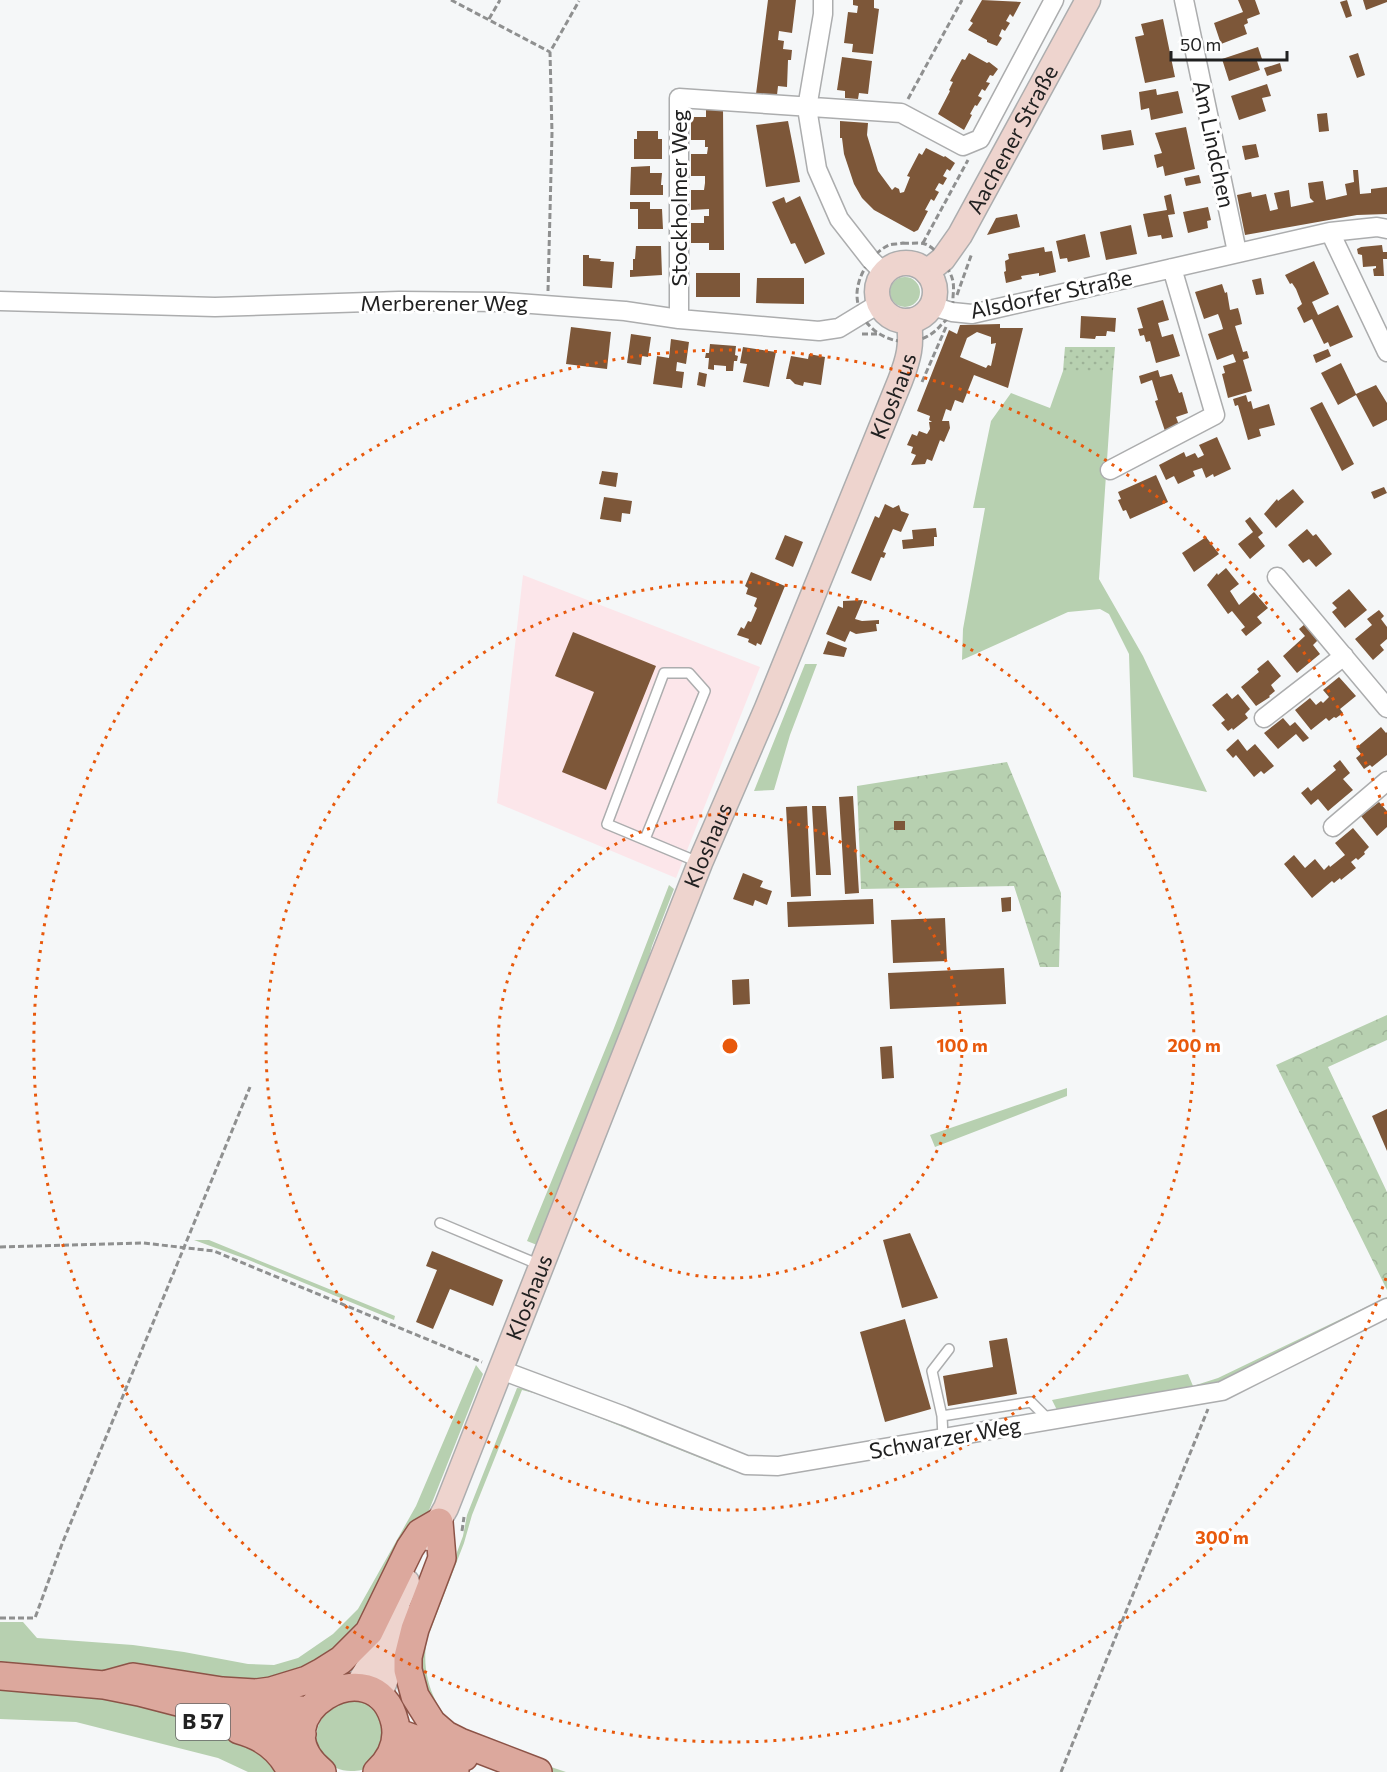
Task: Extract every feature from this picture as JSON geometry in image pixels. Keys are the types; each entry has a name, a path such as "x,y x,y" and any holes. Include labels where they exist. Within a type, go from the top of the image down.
{"main road":[{"name":"Aachener Straße","path":"935,265 960,235 1089,0"},
{"path":"901,264 935,265 933,279 942,309 918,318 910,331 891,316 870,309 878,288 877,267 892,267 901,264"},
{"name":"Kloshaus","path":"367,1692 432,1558 439,1522 501,1370 540,1265 700,863 767,708 900,381 908,360 910,331"},
{"path":"104,1685 133,1677 222,1691 256,1693 307,1680 341,1659 369,1632 410,1548 420,1533 439,1522 442,1558 412,1636 408,1658 408,1670 415,1696 432,1723 446,1735 538,1772"},
{"name":"B 57","path":"0,1676 104,1685 139,1692 167,1689 270,1708 305,1723"},
{"name":"B 57","path":"104,1685 176,1714 255,1735 273,1747 291,1772"},
{"path":"322,1772 308,1757 303,1743 305,1723 314,1704 329,1692 342,1688 367,1692 391,1712 396,1732 394,1747 382,1766"},
{"path":"396,1732 508,1772"},
{"path":"382,1766 417,1761 462,1772"}],"street":[{"path":"823,0 823,15 807,108 817,169 839,219 877,267"},
{"path":"807,108 901,113 963,146 980,139 1054,0"},
{"name":"Am Lindchen","path":"1184,0 1237,252"},
{"name":"Stockholmer Weg","path":"679,319 679,98 756,102 807,108"},
{"name":"Alsdorfer Straße","path":"942,309 972,314 1330,232 1377,227 1387,229"},
{"path":"1330,232 1387,352"},
{"path":"1110,470 1215,415 1172,268"},
{"name":"Merberener Weg","path":"0,301 215,307 399,301 504,302 625,311 679,319 819,331 839,328 870,309"},
{"path":"1278,577 1387,708"},
{"path":"1264,718 1344,656"},
{"path":"1333,826 1387,781"},
{"name":"Schwarzer Weg","path":"501,1370 746,1465 778,1466 1222,1390 1387,1308"}],"lane":[{"path":"645,839 705,691 689,674 664,673 607,825 700,863"},
{"path":"440,1223 540,1265"},
{"path":"943,1438 942,1416 932,1371 949,1349"},
{"path":"942,1416 1031,1402 1049,1420"}],"path":[{"path":"451,0 550,52"},
{"path":"489,20 500,0"},
{"path":"901,113 962,0"},
{"path":"548,305 552,133 550,52 579,1"},
{"path":"923,243 980,139"},
{"path":"923,243 935,265 954,280 942,309"},
{"path":"870,309 857,301 857,286 862,272 877,267 890,245 923,243"},
{"path":"0,1618 36,1618 62,1544 250,1087"},
{"path":"0,1248 143,1243 214,1251 501,1370"},
{"path":"1061,1772 1208,1409 1204,1393"}],"shaded area":[{"path":"523,575 760,667 676,878 497,803"}],"green space":[{"path":"905,277 916,281 920,292 916,303 905,307 894,303 890,292 894,281"},
{"path":"1065,347 1115,347 1113,371 1063,371"},
{"path":"1063,371 1113,371 1099,579 1143,656 1207,792 1133,777 1129,654 1109,614 1100,609 1068,612 962,660 963,629 985,508 973,508 991,421 1011,393 1050,408"},
{"path":"805,664 817,664 790,735 774,790 754,791"},
{"path":"1007,762 1061,893 1059,967 1040,967 1014,886 861,889 857,786"},
{"path":"669,885 674,889 652,946 638,998 537,1245 527,1241 614,1028"},
{"path":"1387,1015 1387,1040 1328,1067 1387,1192 1387,1290 1276,1065"},
{"path":"1067,1088 1067,1096 935,1147 930,1135"},
{"path":"194,1240 209,1240 395,1316 394,1320 246,1259"},
{"path":"1387,1297 1387,1301 1213,1384 1058,1412 1052,1400 1188,1374 1193,1386 1218,1378"},
{"path":"476,1365 483,1374 424,1523 363,1629 294,1678 283,1772 248,1772 218,1758 76,1722 0,1719 0,1622 23,1622 37,1638 133,1645 248,1664 274,1665 298,1658 333,1634 358,1609 416,1506"},
{"path":"517,1388 529,1389 720,1463 951,1446 785,1474 755,1474 725,1468 545,1396 522,1390 472,1515 464,1543 427,1639 425,1652 432,1693 446,1716 468,1734 491,1746 566,1772 543,1772 458,1737 432,1702 422,1666 423,1644 463,1536 467,1515"},
{"path":"348,1700 358,1701 376,1710 387,1737 373,1763 366,1768 352,1771 338,1769 327,1762 320,1753 317,1741 318,1729 323,1717 333,1707"}],"building":[{"path":"768,0 796,0 792,33 779,31 778,40 784,41 783,49 792,50 791,60 788,60 787,87 778,86 777,95 756,94"},
{"path":"853,0 874,0 874,8 879,9 873,54 852,52 853,44 844,43 848,12 857,13 858,6 853,5"},
{"path":"982,0 1021,2 1013,17 1010,14 1006,21 1010,23 1005,31 1002,29 999,36 1002,38 997,46 968,30 973,23 970,21"},
{"path":"1238,0 1255,0 1260,14 1247,19 1248,23 1244,25 1247,34 1221,44 1214,23 1243,12"},
{"path":"1347,0 1352,16 1346,18 1340,2"},
{"path":"1363,0 1387,0 1387,2 1366,10"},
{"path":"1163,19 1175,77 1145,83 1135,37 1144,35 1141,24"},
{"path":"1258,47 1262,59 1257,61 1260,70 1229,81 1222,59"},
{"path":"969,53 998,69 993,76 990,75 986,82 990,83 985,91 982,89 978,96 982,98 977,106 975,105 964,130 938,114 950,91 953,82 950,81 962,59 965,60"},
{"path":"1358,53 1365,75 1357,78 1349,56"},
{"path":"842,57 872,61 868,94 859,93 858,99 845,98 845,91 837,90"},
{"path":"1280,63 1282,71 1267,76 1264,68"},
{"path":"1267,84 1271,96 1262,98 1266,111 1239,120 1231,96"},
{"path":"1156,89 1157,95 1178,91 1183,113 1151,120 1149,108 1141,110 1139,92"},
{"path":"706,106 723,107 724,250 709,250 709,243 691,243 691,223 704,223 704,216 709,216 709,209 691,210 691,190 704,190 705,176 691,176 691,154 707,154 708,147 705,147 705,140 691,140 691,117 706,117"},
{"path":"1327,113 1329,131 1319,132 1317,114"},
{"path":"788,121 800,182 766,187 756,125"},
{"path":"840,121 868,123 867,135 878,171 892,190 895,187 900,193 904,192 910,177 907,176 919,153 922,155 926,148 955,163 950,171 947,169 943,176 947,178 943,185 939,183 935,190 939,192 934,201 931,199 925,210 928,211 918,230 914,232 874,210 862,198 854,184 844,154 842,138 840,138"},
{"path":"1186,127 1195,169 1165,176 1163,166 1157,168 1154,155 1162,153 1155,133"},
{"path":"1131,130 1134,145 1103,150 1101,135"},
{"path":"637,131 658,131 658,139 662,139 662,159 634,159 634,139 637,139"},
{"path":"1256,144 1259,157 1245,160 1242,146"},
{"path":"650,166 650,173 662,173 663,195 630,195 631,167"},
{"path":"1353,170 1358,170 1360,194 1371,193 1371,189 1387,187 1387,214 1357,215 1245,235 1237,195 1251,192 1252,197 1266,194 1270,211 1278,209 1274,193 1289,190 1291,207 1314,202 1310,198 1308,183 1323,181 1326,200 1347,195 1345,184 1354,182"},
{"path":"1199,175 1201,183 1186,186 1184,178"},
{"path":"1171,194 1175,214 1168,215 1173,237 1162,239 1161,235 1148,237 1143,214 1167,210 1164,196"},
{"path":"800,196 825,254 805,264 795,243 791,244 772,202 784,197 786,203"},
{"path":"630,202 650,202 650,209 662,209 663,229 638,229 638,209 630,209"},
{"path":"1208,207 1211,220 1207,221 1208,228 1188,233 1183,212"},
{"path":"1017,214 1020,227 987,235 996,218"},
{"path":"1131,225 1137,254 1106,260 1100,232"},
{"path":"1085,234 1090,257 1068,262 1067,258 1060,259 1056,241"},
{"path":"1382,245 1383,252 1387,252 1387,259 1383,259 1384,276 1374,276 1373,269 1376,266 1363,267 1362,255 1358,254 1357,249"},
{"path":"636,246 661,246 662,275 630,277"},
{"path":"1044,247 1045,252 1052,251 1056,272 1039,276 1039,273 1021,276 1022,279 1006,283 1004,272 1006,271 1005,261 1009,259 1008,254"},
{"path":"583,255 601,259 600,261 614,262 612,288 583,286"},
{"path":"1314,261 1329,294 1312,302 1318,315 1338,305 1353,337 1330,347 1328,342 1324,344 1312,319 1304,323 1297,308 1302,304 1296,289 1285,275"},
{"path":"696,273 740,273 740,297 696,297"},
{"path":"757,278 804,278 804,304 756,303"},
{"path":"1261,278 1264,294 1256,295 1252,280"},
{"path":"1222,284 1225,293 1227,292 1230,310 1238,308 1240,315 1242,324 1235,326 1243,352 1247,351 1249,358 1243,360 1252,391 1228,398 1222,374 1225,373 1223,366 1236,362 1233,354 1217,360 1208,334 1223,329 1221,322 1218,314 1204,319 1195,292"},
{"path":"1163,300 1169,320 1158,323 1162,337 1173,334 1180,356 1156,363 1150,341 1146,342 1144,335 1140,336 1138,329 1143,328 1137,308"},
{"path":"1081,316 1116,318 1115,332 1107,331 1106,336 1096,336 1095,339 1080,338"},
{"path":"1000,324 1000,328 1023,328 1008,388 974,375 963,403 955,400 951,411 946,409 942,421 949,421 950,428 944,442 940,440 932,461 927,459 925,464 911,465 916,455 911,453 913,447 907,445 912,434 917,436 919,431 927,434 930,429 929,422 932,422 929,420 930,416 917,411 949,330 957,334 960,325","holes":["977,332 991,337 991,344 996,343 991,366 988,365 986,368 960,357 967,338"]},
{"path":"571,327 611,332 607,369 566,364"},
{"path":"631,334 651,337 648,357 642,356 641,365 627,363"},
{"path":"671,339 689,342 686,364 677,362 676,371 684,372 682,388 653,384 657,356 669,358"},
{"path":"710,344 736,346 735,355 738,356 737,361 734,361 733,371 726,371 726,366 714,365 714,370 708,369 709,358 705,358 706,353 709,353"},
{"path":"743,347 776,352 769,387 743,382 747,364 740,363"},
{"path":"1328,349 1331,356 1316,363 1313,355"},
{"path":"809,354 825,357 821,385 804,382 803,386 786,379 791,356 808,359"},
{"path":"1341,363 1356,394 1376,385 1387,403 1387,420 1373,427 1356,395 1338,405 1321,373"},
{"path":"1158,370 1160,377 1172,374 1179,393 1182,392 1188,413 1176,417 1179,425 1165,431 1155,401 1158,400 1152,380 1141,384 1139,376"},
{"path":"699,372 707,374 705,387 697,385"},
{"path":"1246,395 1253,409 1269,404 1275,425 1259,429 1261,436 1248,440 1238,405 1235,406 1233,399"},
{"path":"1322,402 1354,464 1342,471 1310,408"},
{"path":"1217,437 1231,469 1206,478 1202,468 1193,471 1195,476 1178,484 1174,476 1166,480 1159,465 1184,452 1186,457 1195,453 1198,458 1204,455 1199,445"},
{"path":"602,471 618,473 616,487 599,484"},
{"path":"1156,475 1168,502 1130,519 1118,500 1121,499 1118,492"},
{"path":"1384,487 1387,493 1374,499 1371,492"},
{"path":"1293,489 1304,502 1276,528 1264,514 1277,499 1278,501"},
{"path":"604,497 632,501 630,514 622,513 621,522 600,519"},
{"path":"885,504 893,508 899,505 901,511 909,514 901,532 893,529 883,552 886,553 884,558 881,557 871,581 851,573 875,516 879,518"},
{"path":"1250,517 1263,533 1258,537 1265,546 1250,559 1238,544 1253,532 1245,521"},
{"path":"936,528 937,537 934,537 934,546 903,549 902,540 913,539 912,530"},
{"path":"1307,529 1313,536 1316,534 1332,554 1316,567 1309,559 1303,563 1288,545"},
{"path":"785,535 803,542 793,567 775,559"},
{"path":"1206,537 1219,554 1194,572 1182,553"},
{"path":"1226,568 1239,584 1230,591 1239,605 1254,592 1268,608 1257,617 1262,623 1246,636 1241,630 1245,627 1232,611 1228,614 1207,585 1217,573 1218,575"},
{"path":"751,572 785,586 761,645 757,643 756,646 748,642 749,639 737,635 741,627 744,629 748,621 751,622 757,608 754,606 757,598 746,594 748,588 745,586"},
{"path":"1349,589 1367,610 1345,628 1332,612 1337,608 1332,603"},
{"path":"863,600 855,619 879,620 879,624 876,624 877,631 856,634 850,631 845,642 826,634 838,606 843,608 843,601"},
{"path":"1379,610 1384,616 1381,619 1387,627 1387,639 1380,645 1384,650 1373,660 1355,639 1372,625 1367,619"},
{"path":"1305,624 1318,640 1313,645 1320,654 1297,673 1283,656 1305,636 1299,629"},
{"path":"573,632 656,666 606,790 562,772 594,692 555,676"},
{"path":"828,641 847,648 844,657 823,654"},
{"path":"1268,660 1281,676 1271,685 1275,691 1270,697 1256,706 1241,687 1259,672 1257,669"},
{"path":"1339,677 1356,696 1340,709 1343,713 1329,721 1326,718 1311,730 1295,710 1310,698 1316,705 1321,701 1323,703 1329,697 1323,690"},
{"path":"1227,693 1232,699 1238,694 1250,709 1245,714 1248,718 1233,730 1232,728 1228,731 1221,723 1225,720 1212,705"},
{"path":"1283,718 1290,726 1295,722 1309,738 1303,742 1296,734 1278,749 1264,733"},
{"path":"1381,727 1387,732 1387,755 1372,767 1370,765 1364,769 1356,758 1361,754 1356,748"},
{"path":"1238,739 1247,751 1255,744 1274,766 1264,774 1261,771 1254,777 1236,755 1233,758 1226,750"},
{"path":"1340,760 1350,773 1343,779 1353,790 1328,811 1318,799 1311,805 1301,793 1308,787 1311,791 1336,770 1333,766"},
{"path":"853,796 859,893 845,894 839,797"},
{"path":"1379,802 1387,811 1387,827 1377,836 1361,816"},
{"path":"807,806 811,896 791,897 786,807"},
{"path":"812,806 826,806 831,875 816,875"},
{"path":"894,821 905,821 905,830 894,830"},
{"path":"1353,828 1369,847 1364,852 1365,854 1351,862 1356,868 1341,880 1340,878 1334,883 1332,881 1312,898 1284,864 1294,855 1305,868 1315,859 1324,870 1329,865 1330,867 1345,855 1335,843"},
{"path":"743,873 763,881 760,887 772,891 767,905 755,900 753,906 733,899"},
{"path":"1011,897 1011,911 1002,912 1001,898"},
{"path":"873,899 874,924 788,927 787,902"},
{"path":"945,918 947,961 893,963 891,920"},
{"path":"1004,968 1006,1004 890,1009 888,973"},
{"path":"749,979 750,1004 733,1005 732,980"},
{"path":"892,1046 894,1078 882,1079 880,1047"},
{"path":"1387,1109 1387,1151 1372,1116"},
{"path":"910,1233 938,1298 902,1308 883,1240"},
{"path":"432,1251 503,1280 493,1306 450,1289 433,1329 416,1322 437,1270 426,1266"},
{"path":"905,1319 931,1409 885,1422 860,1332"},
{"path":"1007,1338 1017,1394 948,1406 943,1376 993,1367 989,1341"}]}
